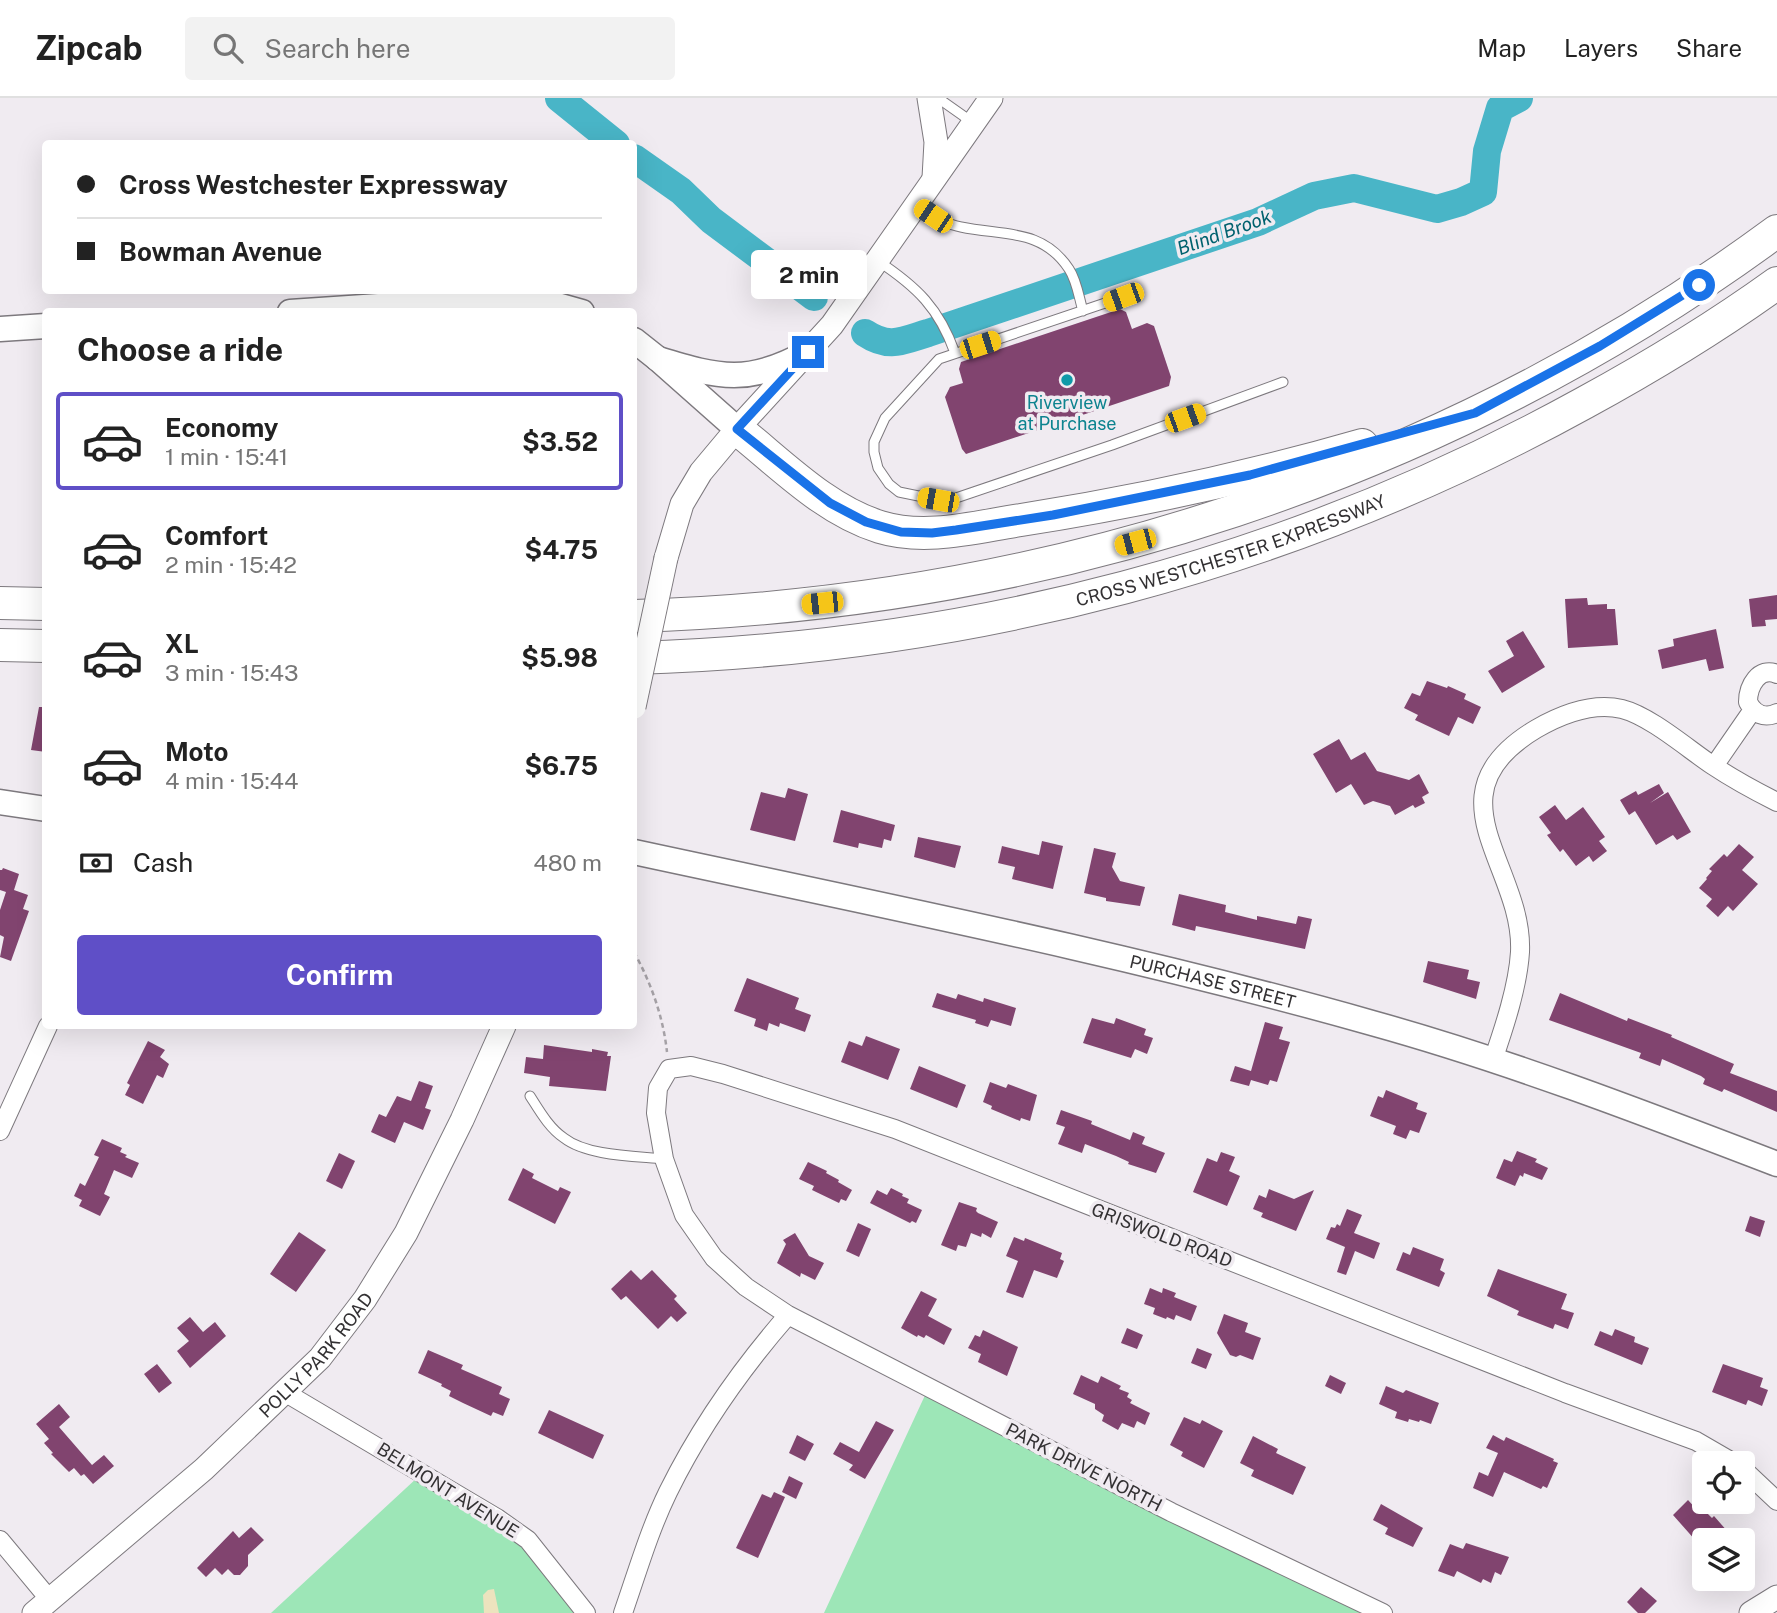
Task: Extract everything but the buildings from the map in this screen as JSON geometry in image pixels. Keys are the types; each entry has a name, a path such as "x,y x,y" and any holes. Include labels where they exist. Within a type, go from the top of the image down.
{"highway":[{"name":"CROSS WESTCHESTER EXPRESSWAY","path":"637,616 750,610 865,598 979,579 1149,538 1268,500 1378,457 1475,413 1625,332 1777,231"},
{"name":"CROSS WESTCHESTER EXPRESSWAY","path":"637,657 812,647 959,626 1074,601 1236,555 1383,501 1517,439 1672,352 1777,283"},
{"path":"737,429 814,492 846,513 883,528 901,532 932,533 1053,515 1250,475 1475,413"},
{"path":"0,603 42,604"},
{"path":"0,645 42,646"}],"main road":[{"path":"349,308 498,298 550,303 568,308"},
{"path":"0,329 42,326"},
{"path":"637,342 737,429"},
{"path":"658,359 703,373 726,376 752,374 780,367 808,352"},
{"path":"0,802 42,808"},
{"name":"PURCHASE STREET","path":"637,853 1242,988 1372,1023 1493,1060 1777,1164"}],"street":[{"path":"929,98 936,142 934,181"},
{"path":"637,693 666,558 676,521 690,489 712,456 832,325 991,98"},
{"path":"1777,674 1771,671 1761,673 1754,680 1748,695 1752,711 1759,715 1772,716 1777,713"},
{"path":"1493,1060 1516,977 1520,952 1518,916 1494,856 1482,813 1485,785 1504,755 1530,733 1558,716 1584,709 1622,709 1639,715 1714,766 1777,802"},
{"path":"1714,766 1752,711"},
{"path":"0,1131 47,1029"},
{"name":"POLLY PARK ROAD","path":"42,1606 204,1469 320,1359 365,1299 406,1233 462,1120 503,1029"},
{"name":"GRISWOLD ROAD","path":"669,1069 691,1066 723,1074 895,1129 1565,1393 1696,1441 1713,1451"},
{"path":"623,1613 668,1492 720,1399 788,1315 746,1287 713,1258 684,1215 664,1159 656,1113 658,1088 669,1069"},
{"name":"PARK DRIVE NORTH","path":"788,1315 1171,1512 1383,1613"},
{"name":"BELMONT AVENUE","path":"286,1392 463,1497 528,1540 586,1613"},
{"path":"1755,1480 1777,1501"},
{"path":"0,1541 42,1606"},
{"path":"1751,1613 1777,1597"}],"lane":[{"path":"938,98 974,123"},
{"path":"917,206 959,227 1024,235 1044,245 1060,258 1071,272 1083,311"},
{"path":"878,261 899,275 927,300 938,314 955,353"},
{"path":"1123,297 939,359 885,418 874,442 878,468 889,484 899,492 938,500 953,499 1112,445 1283,382"},
{"path":"530,1096 564,1139 601,1153 664,1159"}],"path":[{"path":"637,957 646,973 664,1024 669,1069"}],"green space":[{"path":"927,1391 1388,1613 824,1613"},
{"path":"418,1477 523,1544 578,1613 271,1613"}],"sand":[{"path":"494,1589 499,1613 484,1613 483,1595"}],"waterway":[{"name":"Blind Brook","path":"559,98 611,140"},
{"name":"Blind Brook","path":"865,333 881,341 911,339 1258,222 1314,196 1354,188 1437,209 1461,202 1483,192 1487,151 1500,108 1519,98"},
{"name":"Blind Brook","path":"637,160 681,191 711,220 814,297"}],"place":[{"name":"Riverview at Purchase","path":"1067,380"}],"route":[{"path":"808,352 737,429 814,492 846,513 883,528 901,532 932,533 1053,515 1250,475 1475,413 1600,346 1699,285"}]}
